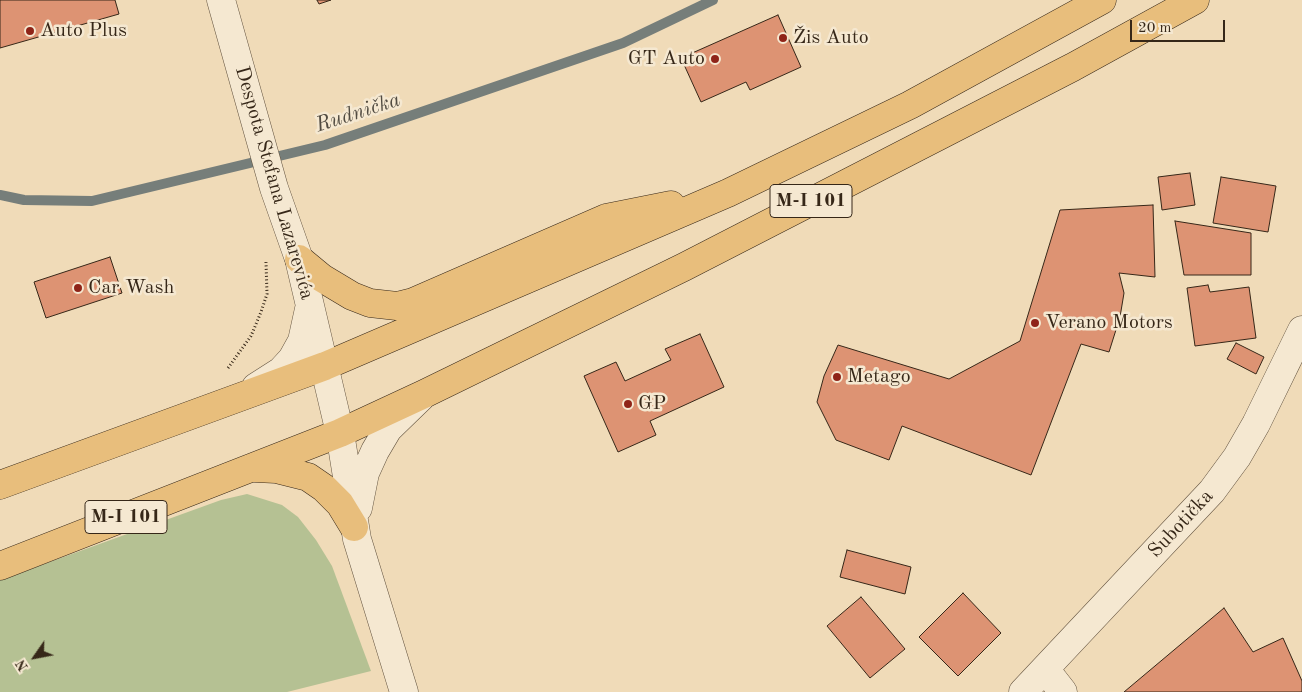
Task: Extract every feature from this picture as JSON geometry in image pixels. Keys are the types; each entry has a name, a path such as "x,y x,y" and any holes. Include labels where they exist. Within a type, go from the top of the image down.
{"main road":[{"name":"M-I 101","path":"0,485 325,366 728,193 910,105 1102,0"},
{"name":"M-I 101","path":"0,566 340,433 424,394 692,263 1073,67 1195,0"},
{"path":"299,259 322,278 352,296 370,303 397,306 413,302 606,218 728,193"},
{"path":"251,467 276,469 308,477 324,488 340,504 354,527"}],"street":[{"name":"Despota Stefana Lazarevića","path":"221,0 274,188 299,259 340,433 354,527 404,692"},
{"path":"232,401 267,381 292,359 302,341 310,305"},
{"name":"Subotička","path":"1023,692 1212,491 1237,457 1256,424 1294,369 1302,330"},
{"path":"354,527 365,473 375,451 388,429 424,394"},
{"path":"1046,669 1063,692"}],"green space":[{"path":"247,494 282,505 298,517 316,540 332,566 371,671 287,692 0,692 0,580 221,500"}],"building":[{"name":"Auto Plus","path":"0,0 115,0 119,14 0,48"},
{"path":"317,0 331,0 319,4"},
{"path":"778,15 801,67 750,90 746,82 701,102 681,58"},
{"path":"1190,173 1195,205 1162,210 1158,177"},
{"path":"1221,177 1276,186 1268,232 1213,223"},
{"path":"1153,205 1155,277 1119,273 1124,293 1120,317 1109,352 1081,344 1031,475 902,426 889,460 836,440 817,402 824,376 838,345 949,379 1020,341 1060,210"},
{"path":"1175,221 1251,233 1251,275 1184,275"},
{"name":"Car Wash","path":"110,257 122,293 46,318 34,282"},
{"path":"1208,285 1210,292 1249,287 1256,338 1195,346 1187,288"},
{"path":"700,334 724,387 650,421 656,435 618,452 584,376 616,362 625,381 671,360 665,349"},
{"path":"1236,343 1264,357 1256,374 1227,359"},
{"path":"847,550 911,567 905,594 840,577"},
{"path":"963,593 1001,633 958,676 919,637"},
{"path":"861,597 905,649 870,678 827,626"},
{"path":"1224,608 1253,652 1283,638 1302,681 1302,692 1124,692"}],"waterway":[{"name":"Rudnička","path":"0,195 24,200 92,201 325,145 623,43 713,0"}],"place":[{"name":"Auto Plus","path":"30,31"},
{"name":"Žis Auto","path":"783,38"},
{"name":"GT Auto","path":"715,59"},
{"name":"Car Wash","path":"78,288"},
{"name":"Verano Motors","path":"1035,323"},
{"name":"Metago","path":"837,377"},
{"name":"GP","path":"628,404"}]}
